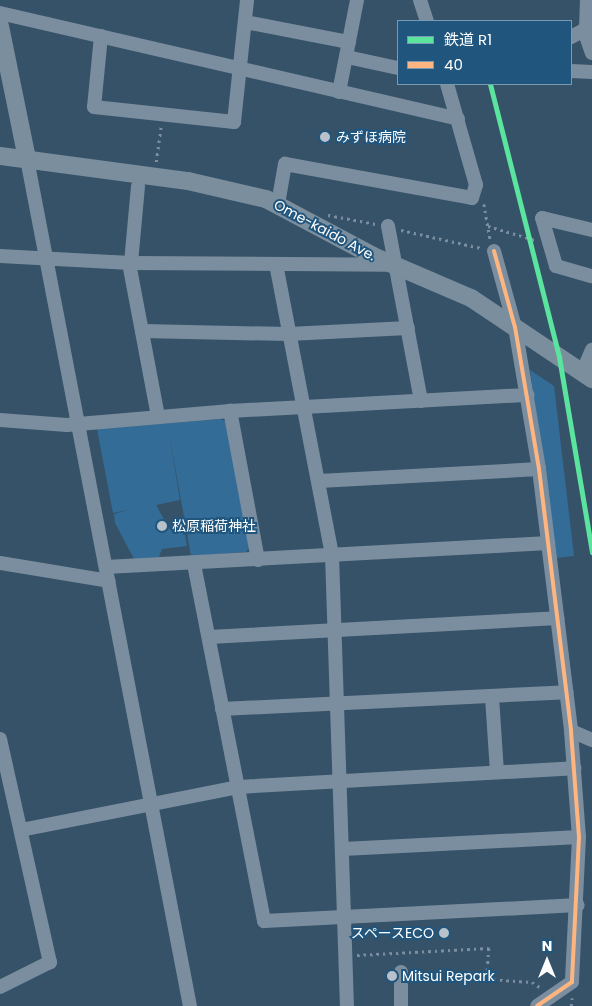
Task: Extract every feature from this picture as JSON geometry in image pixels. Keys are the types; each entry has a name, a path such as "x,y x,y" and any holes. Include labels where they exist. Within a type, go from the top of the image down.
{"main road":[{"path":"0,26 27,159"},
{"name":"Ome-kaido Ave.","path":"0,156 155,177 232,190 278,204 395,266 471,298 587,375"}],"street":[{"path":"101,36 94,108 234,122 247,0"},
{"path":"339,92 357,0"},
{"path":"420,0 427,20"},
{"path":"572,37 589,40 588,0"},
{"path":"0,13 458,119"},
{"path":"245,22 349,42"},
{"path":"346,57 397,68"},
{"path":"572,71 592,72"},
{"path":"278,204 285,164 360,174 467,199 476,195 458,119 447,85"},
{"path":"27,159 190,1006"},
{"path":"138,186 130,263 158,416"},
{"path":"592,230 542,218 556,266 592,276"},
{"path":"388,226 421,401"},
{"path":"494,251 515,327 539,469 571,731 579,836 578,906 572,982 537,1006"},
{"path":"0,256 48,261 395,266"},
{"path":"276,264 332,555 346,918 347,1006"},
{"path":"142,331 290,334 408,328"},
{"path":"587,375 592,350"},
{"path":"0,420 78,422 230,411 528,395"},
{"path":"230,411 258,560"},
{"path":"319,481 539,469"},
{"path":"106,566 194,564 548,543"},
{"path":"0,563 109,581"},
{"path":"194,564 264,921 578,906"},
{"path":"209,637 557,618"},
{"path":"222,709 338,706 566,692"},
{"path":"492,697 497,772"},
{"path":"571,731 592,740"},
{"path":"0,739 50,962 0,987"},
{"path":"21,830 238,787 574,768"},
{"path":"343,849 579,836"},
{"path":"401,1006 402,972"}],"path":[{"path":"155,177 162,114"},
{"path":"320,213 388,226 494,251 486,207 476,195"},
{"path":"488,226 550,245"},
{"path":"352,955 489,948 487,979 532,982 547,993"},
{"path":"572,1000 572,1006"}],"shaded area":[{"path":"530,370 554,386 574,556 556,558"},
{"path":"221,419 226,422 250,547 246,552 191,556 169,433 180,500 156,505 170,530 184,529 187,546 162,549 159,557 134,559 115,523 114,514 128,510 113,513 97,429"}],"rail line":[{"name":"R1","path":"490,85 559,357 592,552"}],"transit line":[{"name":"40","path":"494,251 515,327 539,469 571,731 579,837 572,982 537,1006"}],"place":[{"name":"みずほ病院","path":"325,137"},
{"name":"松原稲荷神社","path":"162,526"},
{"name":"スペースECO","path":"444,933"},
{"name":"Mitsui Repark","path":"392,976"}]}
